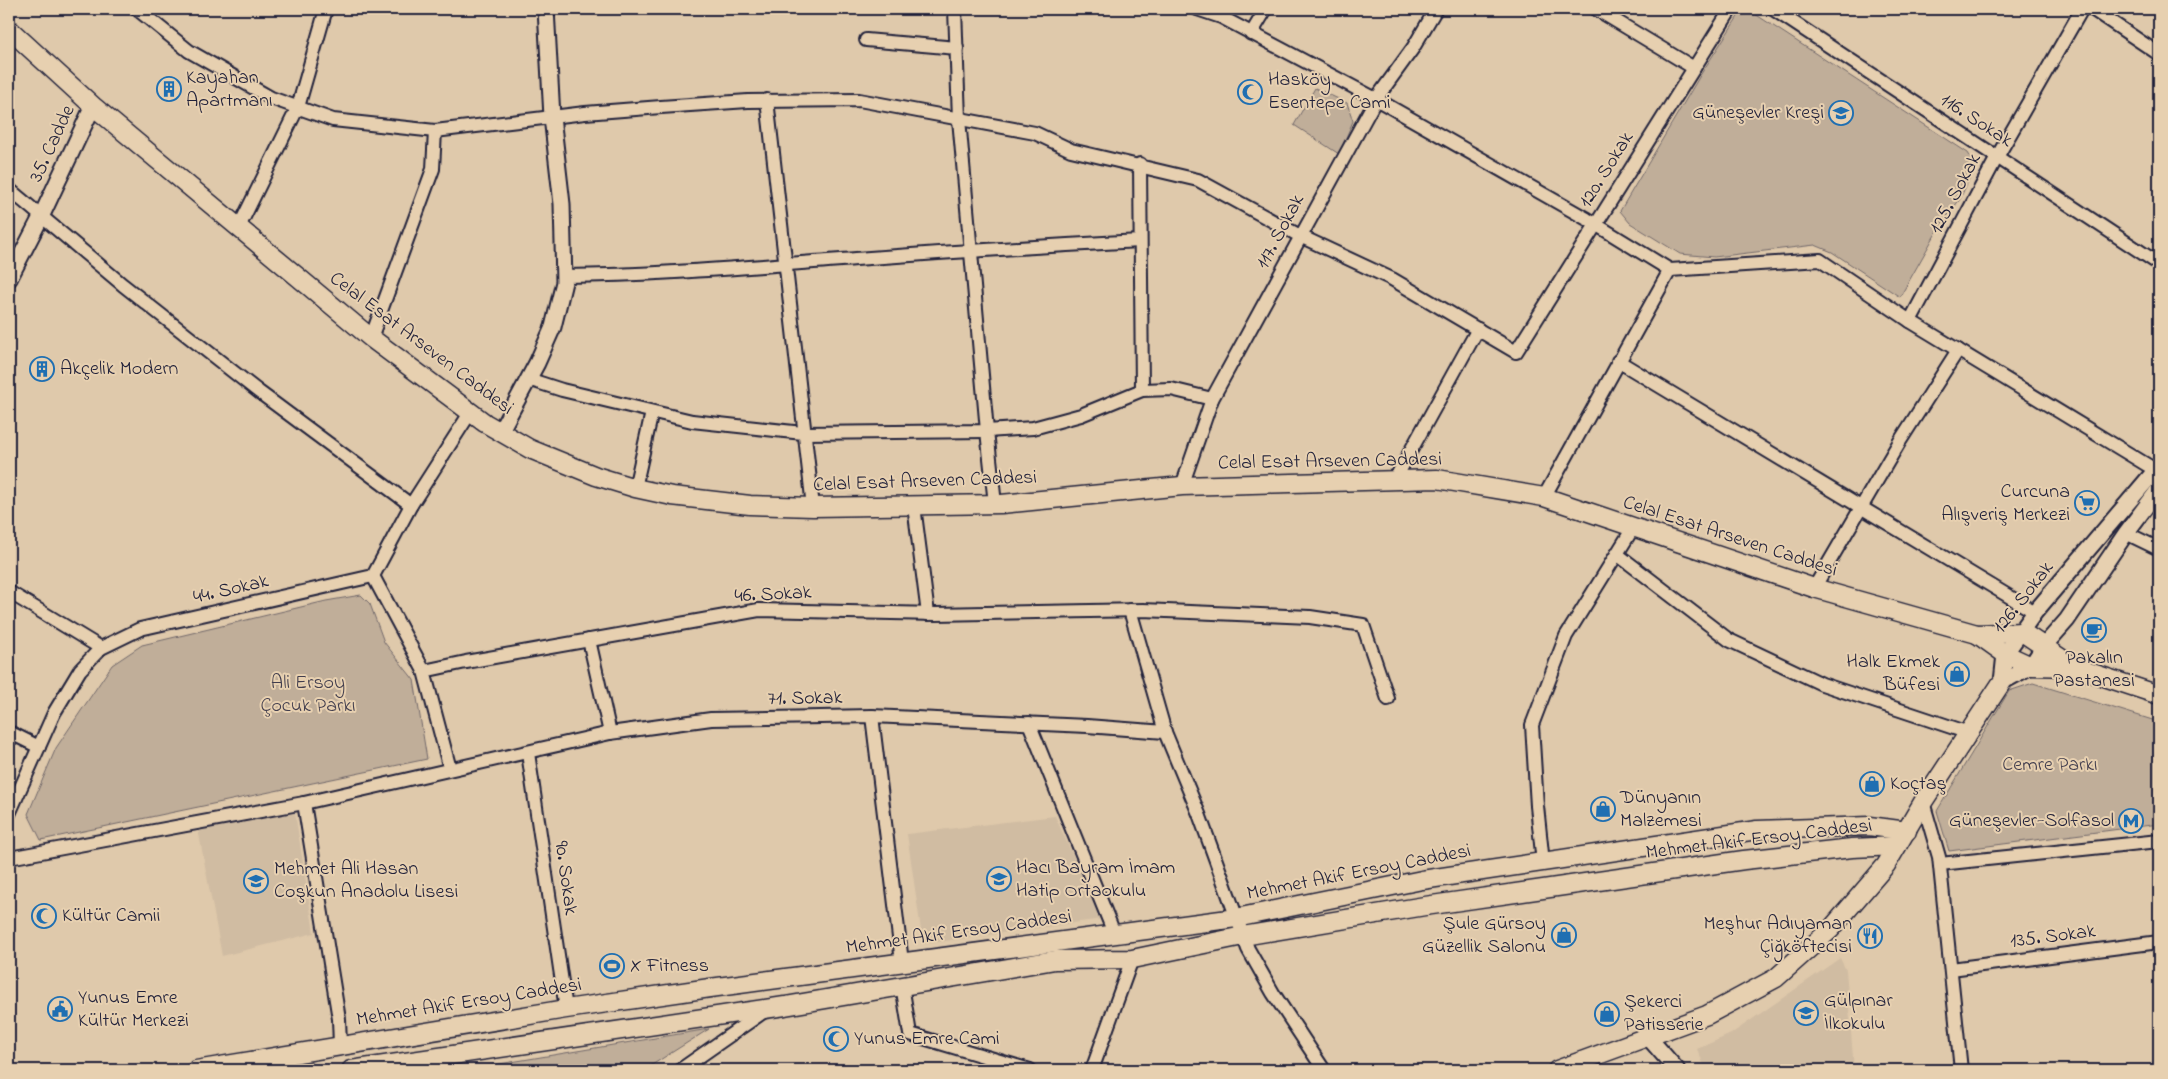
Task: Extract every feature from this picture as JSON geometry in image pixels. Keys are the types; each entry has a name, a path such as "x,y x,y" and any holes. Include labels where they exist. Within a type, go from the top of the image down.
{"main road":[{"name":"Celal Esat Arseven Caddesi","path":"9,29 93,106 371,338 470,413 500,432 566,465 636,488 672,496 723,502 813,507 914,506 995,504 1182,486 1437,480 1544,497 1814,588 1977,634"},
{"path":"1977,634 2022,632 2074,667 2159,695"},
{"path":"1977,634 2006,654 2031,666 2074,667"},
{"path":"1557,1070 1649,1038 1707,1015 1776,978 1831,929 1886,865 1924,802 2002,682"},
{"name":"Mehmet Akif Ersoy Caddesi","path":"196,1070 566,1009 1114,933 1236,918 1422,880 1757,830 1870,826 1907,831"},
{"name":"Mehmet Akif Ersoy Caddesi","path":"351,1070 769,1008 1055,960 1132,959 1243,936 1425,906 1744,860 1852,848 1898,846"}],"street":[{"path":"137,9 189,51 271,98 333,120 435,131 594,112 767,100 859,100 1035,133 1071,150 1140,164 1198,180 1300,236 1392,279 1478,330 1394,481"},
{"path":"239,228 298,107 326,9"},
{"path":"500,432 528,379 552,327 564,276 562,204 552,117 546,9"},
{"path":"955,9 959,118 995,504"},
{"path":"1197,9 1222,13 1251,34 1376,99 1595,224 1670,270 1820,260 1910,321 2158,468"},
{"path":"1251,34 1266,9"},
{"name":"117. Sokak","path":"1182,486 1212,399 1376,99 1413,48 1436,9"},
{"path":"1596,9 1694,68"},
{"name":"120. Sokak","path":"1478,330 1516,352 1731,9"},
{"name":"116. Sokak","path":"1773,9 2159,264"},
{"name":"125. Sokak","path":"1910,321 1997,157 2082,9"},
{"path":"2092,9 2159,54"},
{"path":"866,40 957,48"},
{"path":"767,100 803,433 813,507"},
{"name":"35. Cadde","path":"9,279 41,217 93,106"},
{"path":"371,338 433,169 435,131"},
{"path":"1140,164 1142,390"},
{"path":"9,189 124,285 259,392 411,505"},
{"path":"564,276 634,275 738,269 971,250 1140,241"},
{"path":"1544,497 1670,270"},
{"path":"1814,588 1861,506 1958,350"},
{"path":"1618,361 2035,612"},
{"path":"528,379 562,390 692,421 803,433 987,431 1033,428 1081,415 1142,390 1171,389 1212,399"},
{"path":"636,488 652,412"},
{"path":"450,769 424,671 373,576 411,505 470,413"},
{"name":"126. Sokak","path":"2002,682 2006,654 2035,612 2158,468"},
{"path":"2002,682 2031,666 2044,646 2067,620 2126,532 2159,489"},
{"path":"914,506 928,614"},
{"path":"1543,863 1532,725 1566,636 1633,528"},
{"path":"2126,532 2159,549"},
{"path":"1617,554 1728,640 1822,684 1969,733"},
{"name":"44. Sokak","path":"9,814 54,713 80,670 101,648 140,629 373,576"},
{"path":"9,592 101,648"},
{"name":"46. Sokak","path":"424,671 759,610 928,614 1130,610 1310,617 1363,625 1388,699"},
{"path":"1130,610 1164,732 1199,814 1248,950 1273,993 1324,1070"},
{"path":"589,640 610,733"},
{"path":"872,716 902,962"},
{"name":"71. Sokak","path":"9,858 304,803 610,733 711,719 872,716 1029,723 1164,732"},
{"path":"1029,723 1114,933"},
{"path":"9,732 38,747"},
{"name":"90. Sokak","path":"528,753 566,1009"},
{"path":"1924,802 1940,864 1961,1070"},
{"path":"304,803 339,1019 340,1046"},
{"path":"1940,864 2159,842"},
{"name":"135. Sokak","path":"1951,969 2159,942"},
{"path":"1092,1070 1132,959"},
{"path":"902,985 910,1034 1030,1070"},
{"path":"680,1070 769,1008"},
{"path":"1649,1038 1677,1070"}],"shaded area":[{"name":"Mehmet Ali Hasan Coşkun Anadolu Lisesi","path":"295,813 314,933 222,956 198,829"},
{"name":"Hacı Bayram İmam Hatip Ortaokulu","path":"1055,816 1102,919 923,944 907,834"},
{"name":"Gülpınar İlkokulu","path":"1840,958 1846,970 1854,1070 1706,1070 1697,1049 1731,1034"}],"green space":[{"path":"1755,14 1968,153 1975,165 1960,199 1940,226 1900,297 1832,252 1815,245 1714,257 1680,254 1630,223 1620,211 1701,74 1739,15"},
{"path":"1315,88 1347,103 1353,121 1339,154 1294,125"},
{"name":"Ali Ersoy Çocuk Parkı","path":"361,595 370,604 384,642 414,680 427,759 41,840 28,814 56,748 112,665 142,645 326,601"},
{"name":"Cemre Parkı","path":"2033,683 2159,722 2159,824 1949,851 1937,811 2009,691"},
{"path":"709,1029 644,1070 463,1070"}],"place":[{"name":"Kayahan Apartmanı","path":"169,89"},
{"name":"Hasköy Esentepe Cami","path":"1250,92"},
{"name":"Güneşevler Kreşi","path":"1841,113"},
{"name":"Akçelik Modern","path":"42,369"},
{"name":"Curcuna Alışveriş Merkezi","path":"2087,503"},
{"name":"Pakalın Pastanesi","path":"2094,630"},
{"name":"Halk Ekmek Büfesi","path":"1957,674"},
{"name":"Koçtaş","path":"1872,784"},
{"name":"Dünyanın Malzemesi","path":"1603,809"},
{"name":"Güneşevler-Solfasol","path":"2131,821"},
{"name":"Hacı Bayram İmam Hatip Ortaokulu","path":"999,879"},
{"name":"Mehmet Ali Hasan Coşkun Anadolu Lisesi","path":"256,881"},
{"name":"Kültür Camii","path":"44,916"},
{"name":"Şule Gürsoy Güzellik Salonu","path":"1564,935"},
{"name":"Meşhur Adıyaman Çiğköftecisi","path":"1870,936"},
{"name":"X Fitness","path":"612,966"},
{"name":"Yunus Emre Kültür Merkezi","path":"60,1009"},
{"name":"Gülpınar İlkokulu","path":"1806,1013"},
{"name":"Şekerci Patisserie","path":"1607,1014"},
{"name":"Yunus Emre Cami","path":"836,1039"}]}
